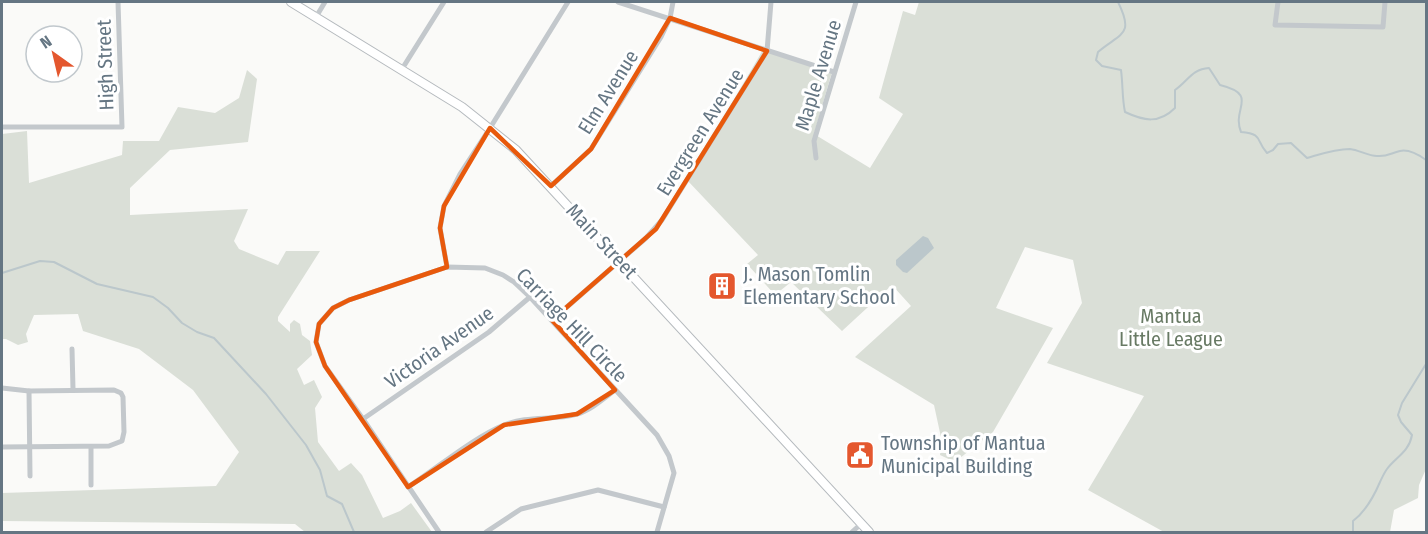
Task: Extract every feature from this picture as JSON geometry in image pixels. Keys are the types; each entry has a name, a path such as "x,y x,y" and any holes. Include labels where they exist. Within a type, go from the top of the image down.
{"main road":[{"name":"Main Street","path":"291,2 462,107 516,150 869,532"}],"street":[{"name":"High Street","path":"2,127 122,127 118,2"},
{"path":"316,16 326,2"},
{"path":"402,69 444,2"},
{"path":"447,267 440,228 444,206 460,174 568,2"},
{"path":"618,2 834,72"},
{"name":"Elm Avenue","path":"551,186 591,149 670,18 674,2"},
{"name":"Evergreen Avenue","path":"552,321 656,229 767,51 771,2"},
{"name":"Maple Avenue","path":"816,158 814,141 856,2"},
{"path":"1278,2 1275,25 1383,27 1385,2"},
{"name":"Carriage Hill Circle","path":"439,532 325,366 316,342 319,324 333,308 349,300 447,267 485,268 514,282 657,435 669,456 674,473 657,532"},
{"name":"Victoria Avenue","path":"363,419 489,333 530,297"},
{"path":"72,349 73,389"},
{"path":"2,388 29,391 114,390 121,393 123,397 124,432 122,441 109,446 2,447"},
{"path":"408,487 504,425 526,418 577,414 590,409 615,390"},
{"path":"29,391 30,476"},
{"path":"91,447 91,485"},
{"path":"486,532 521,509 598,490 664,507"},
{"path":"852,532 861,524"}],"highlighted area":[{"path":"670,18 767,51 656,229 552,320 615,390 577,414 504,425 408,487 325,366 316,342 319,324 333,308 349,300 447,267 440,228 444,206 490,128 551,186 591,149"}],"green space":[{"name":"Mantua Little League","path":"919,2 1426,2 1426,469 1419,485 1418,498 1394,510 1390,532 1164,532 1088,490 1144,396 1047,363 1082,303 1073,260 1025,247 996,308 1053,328 993,432 955,462 940,455 942,442 934,405 855,357 911,306 892,285 842,331 791,282 775,295 747,264 758,255 687,180 764,48 832,72 814,134 870,168 903,114 879,98 903,11 915,15"},
{"path":"247,70 257,79 248,142 170,150 130,188 130,215 248,209 234,241 239,249 278,265 286,251 320,251 278,317 278,321 290,332 290,324 294,320 300,324 302,335 310,341 312,355 297,369 304,385 314,380 322,397 315,408 318,442 339,471 351,463 362,475 383,518 400,511 411,503 432,532 305,532 295,524 2,521 2,493 216,486 239,452 193,390 139,349 83,331 78,314 34,315 26,334 28,342 18,345 2,339 2,134 27,131 29,183 122,155 123,141 159,141 178,107 215,113 239,98"}],"shaded area":[{"path":"923,236 928,238 934,248 907,273 903,272 896,265 896,260"}],"waterway":[{"path":"1118,2 1123,13 1125,28 1123,33 1098,52 1096,60 1102,66 1121,70 1125,112 1145,119 1163,117 1175,108 1175,90 1194,73 1209,68 1220,85 1239,93 1242,98 1239,116 1241,132 1256,136 1267,153 1278,144 1291,143 1307,158 1350,149 1380,156 1407,151 1426,160"},
{"path":"2,273 40,261 54,262 97,284 153,297 168,308 182,323 214,338 266,394 306,445 320,470 327,496 342,504 354,532"},
{"path":"1353,532 1353,521 1369,503 1383,475 1410,441 1412,435 1398,415 1402,403 1426,364"}],"place":[{"name":"J. Mason Tomlin Elementary School","path":"722,286"},
{"name":"Township of Mantua Municipal Building","path":"860,455"}]}
